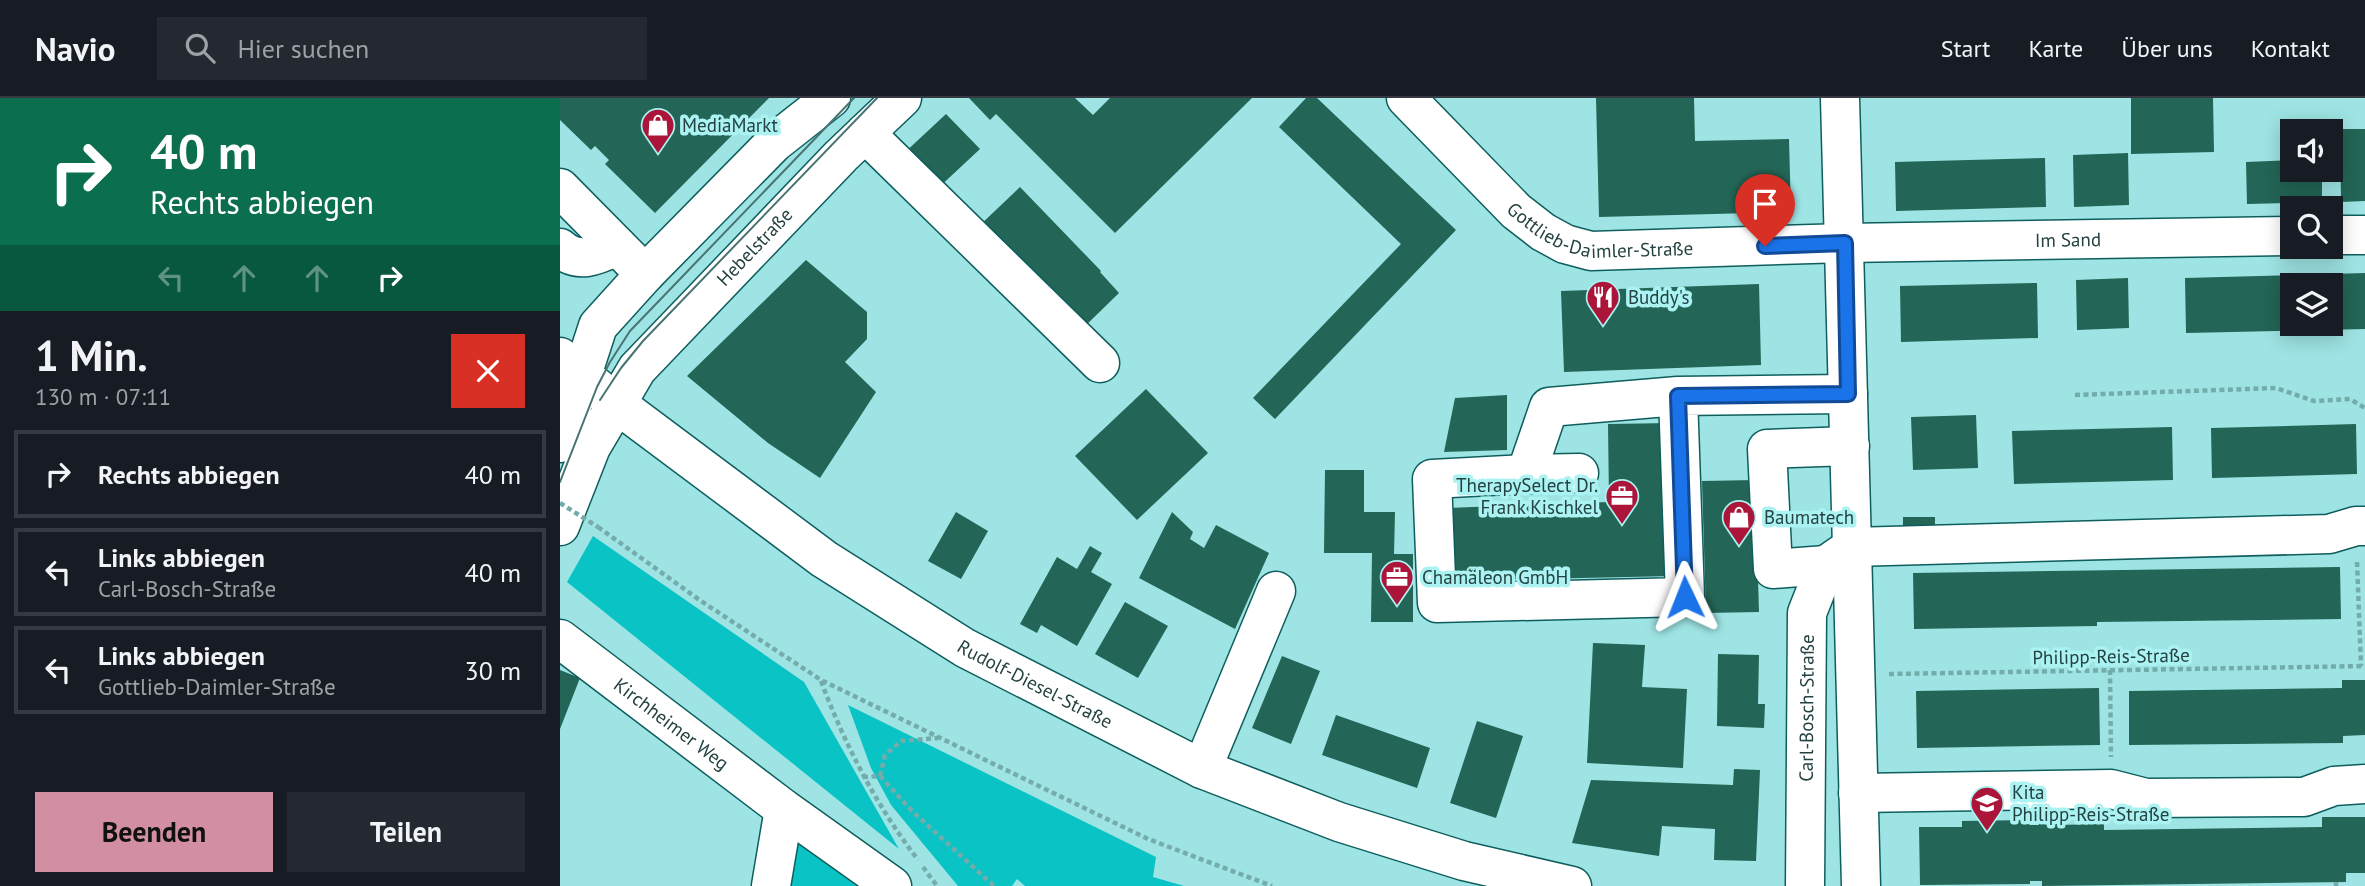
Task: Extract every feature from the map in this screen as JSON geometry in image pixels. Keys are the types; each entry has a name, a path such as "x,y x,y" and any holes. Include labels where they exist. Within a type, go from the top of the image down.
{"street":[{"path":"560,443 571,366 598,326 645,274 775,143 831,98"},
{"name":"Hebelstraße","path":"618,405 637,369 653,350 865,116 902,98"},
{"name":"Gottlieb-Daimler-Straße","path":"1406,98 1516,211 1543,232 1565,244 1591,251 1845,243"},
{"name":"Carl-Bosch-Straße","path":"1840,98 1850,446 1839,556 1857,674 1861,886"},
{"path":"560,526 592,447 618,405 622,357 637,336 865,116 1100,363"},
{"path":"560,188 645,274"},
{"path":"2343,235 2365,235"},
{"name":"Im Sand","path":"1845,243 2280,236"},
{"path":"560,248 567,255 593,258 617,246"},
{"path":"571,366 622,357"},
{"name":"Rudolf-Diesel-Straße","path":"571,366 618,405 824,559 965,648 1202,769 1339,822 1464,861 1572,886"},
{"path":"1526,474 1549,407 1678,396 1848,394"},
{"path":"1579,473 1432,479 1437,603 1685,597 1678,396"},
{"path":"1850,446 1767,449 1773,569 1839,556 2329,534 2360,526"},
{"name":"Carl-Bosch-Straße","path":"1805,886 1807,613 1839,556"},
{"path":"1202,769 1276,591"},
{"name":"Kirchheimer Weg","path":"560,639 784,809 892,886"},
{"path":"1858,793 2111,789 2146,798 2304,797 2334,786 2365,784"},
{"path":"771,886 784,809"}],"path":[{"path":"2075,395 2276,388 2314,401 2350,399 2365,408"},
{"path":"560,503 821,680 1148,839 1272,886"},
{"path":"2360,526 2363,666"},
{"name":"Philipp-Reis-Straße","path":"1857,674 2363,666"},
{"path":"2110,670 2111,789"},
{"path":"821,680 837,723 863,777 901,837 937,886"},
{"path":"880,776 885,755 901,741 939,738"},
{"path":"863,777 880,776"},
{"path":"880,776 912,811 994,886"}],"shaded area":[{"path":"593,536 804,682 899,849 567,582"},
{"path":"848,705 1156,857 1153,877 1184,886 1025,886 1017,879 1012,886 958,886 891,805 871,768"},
{"path":"795,840 863,886 787,886"}],"building":[{"name":"MediaMarkt","path":"560,98 769,98 655,213 605,164 609,160 595,146 591,150 560,120"},
{"path":"969,98 1075,98 1093,115 1110,98 1252,98 1115,233 996,114 990,120"},
{"path":"1306,98 1317,98 1456,230 1275,419 1253,398 1401,244 1279,127"},
{"path":"1596,98 1694,98 1695,141 1789,139 1791,212 1599,217"},
{"path":"2131,98 2213,98 2214,152 2131,154"},
{"path":"946,114 980,149 935,191 901,156"},
{"path":"2343,129 2365,129 2365,201 2343,202"},
{"path":"2128,153 2129,205 2074,207 2073,155"},
{"path":"2045,158 2046,207 1896,211 1895,162"},
{"path":"2280,161 2280,182 2322,182 2322,196 2280,196 2280,203 2247,204 2246,162"},
{"path":"1020,187 1119,293 1082,329 978,227"},
{"path":"806,260 867,312 867,339 845,362 876,392 820,478 768,443 687,376"},
{"path":"2365,273 2365,329 2343,329 2343,274"},
{"path":"2280,275 2280,331 2186,333 2185,278"},
{"path":"2128,278 2129,328 2077,330 2076,280"},
{"path":"2037,283 2038,338 1901,342 1900,286"},
{"path":"1759,284 1761,365 1564,372 1561,291"},
{"path":"1146,389 1208,453 1137,520 1075,456"},
{"path":"1507,395 1507,450 1444,452 1455,398"},
{"path":"1976,415 1978,468 1913,470 1911,417"},
{"path":"1672,423 1674,576 1451,581 1447,508 1609,502 1608,424"},
{"path":"2356,424 2357,474 2212,478 2211,428"},
{"path":"2172,427 2173,480 2014,484 2012,431"},
{"path":"1325,470 1364,470 1364,512 1395,512 1394,554 1413,554 1413,622 1371,622 1372,553 1324,553"},
{"path":"1755,480 1759,612 1706,613 1702,481"},
{"path":"956,512 988,531 961,579 928,561"},
{"path":"1172,512 1193,532 1190,539 1204,548 1216,525 1269,553 1235,629 1139,578"},
{"path":"1903,517 1935,517 1935,531 1903,532"},
{"path":"1090,546 1102,553 1091,572 1112,584 1077,646 1041,625 1037,633 1020,624 1057,557 1077,569"},
{"path":"2340,567 2341,619 2097,622 2097,626 1914,629 1913,573"},
{"path":"1125,602 1168,626 1138,678 1095,654"},
{"path":"1593,643 1645,645 1642,687 1687,689 1683,768 1587,763"},
{"path":"1718,654 1759,655 1758,704 1765,704 1764,728 1717,726"},
{"path":"1282,656 1320,671 1291,744 1252,728"},
{"path":"560,670 580,678 560,729"},
{"path":"2342,680 2365,680 2365,735 2343,736 2343,743 2129,745 2129,691 2342,688"},
{"path":"2099,688 2100,745 1917,748 1916,691"},
{"path":"1336,715 1430,748 1417,788 1322,755"},
{"path":"1477,721 1523,736 1496,818 1450,803"},
{"path":"1734,769 1760,770 1756,861 1714,860 1715,829 1662,826 1659,856 1572,843 1591,780 1733,785"},
{"path":"2039,817 2057,817 2057,825 2104,824 2104,830 2322,827 2322,817 2365,817 2365,873 2346,873 2346,882 2042,886 2042,881 2030,881 2030,884 1920,885 1919,827 1962,827 1962,821 2029,820 2030,825 2039,825"}],"tram line":[{"path":"560,482 597,387 630,331 854,98"},
{"path":"600,400 643,341 877,98"}],"place":[{"name":"MediaMarkt","path":"658,155"},
{"name":"Buddy's","path":"1603,327"},
{"name":"TherapySelect Dr. Frank Kischkel","path":"1622,526"},
{"name":"Baumatech","path":"1739,547"},
{"name":"Chamäleon GmbH","path":"1397,607"},
{"name":"Kita Philipp-Reis-Straße","path":"1987,833"}],"route":[{"path":"1685,597 1678,396 1848,394 1845,243 1765,246"}]}
